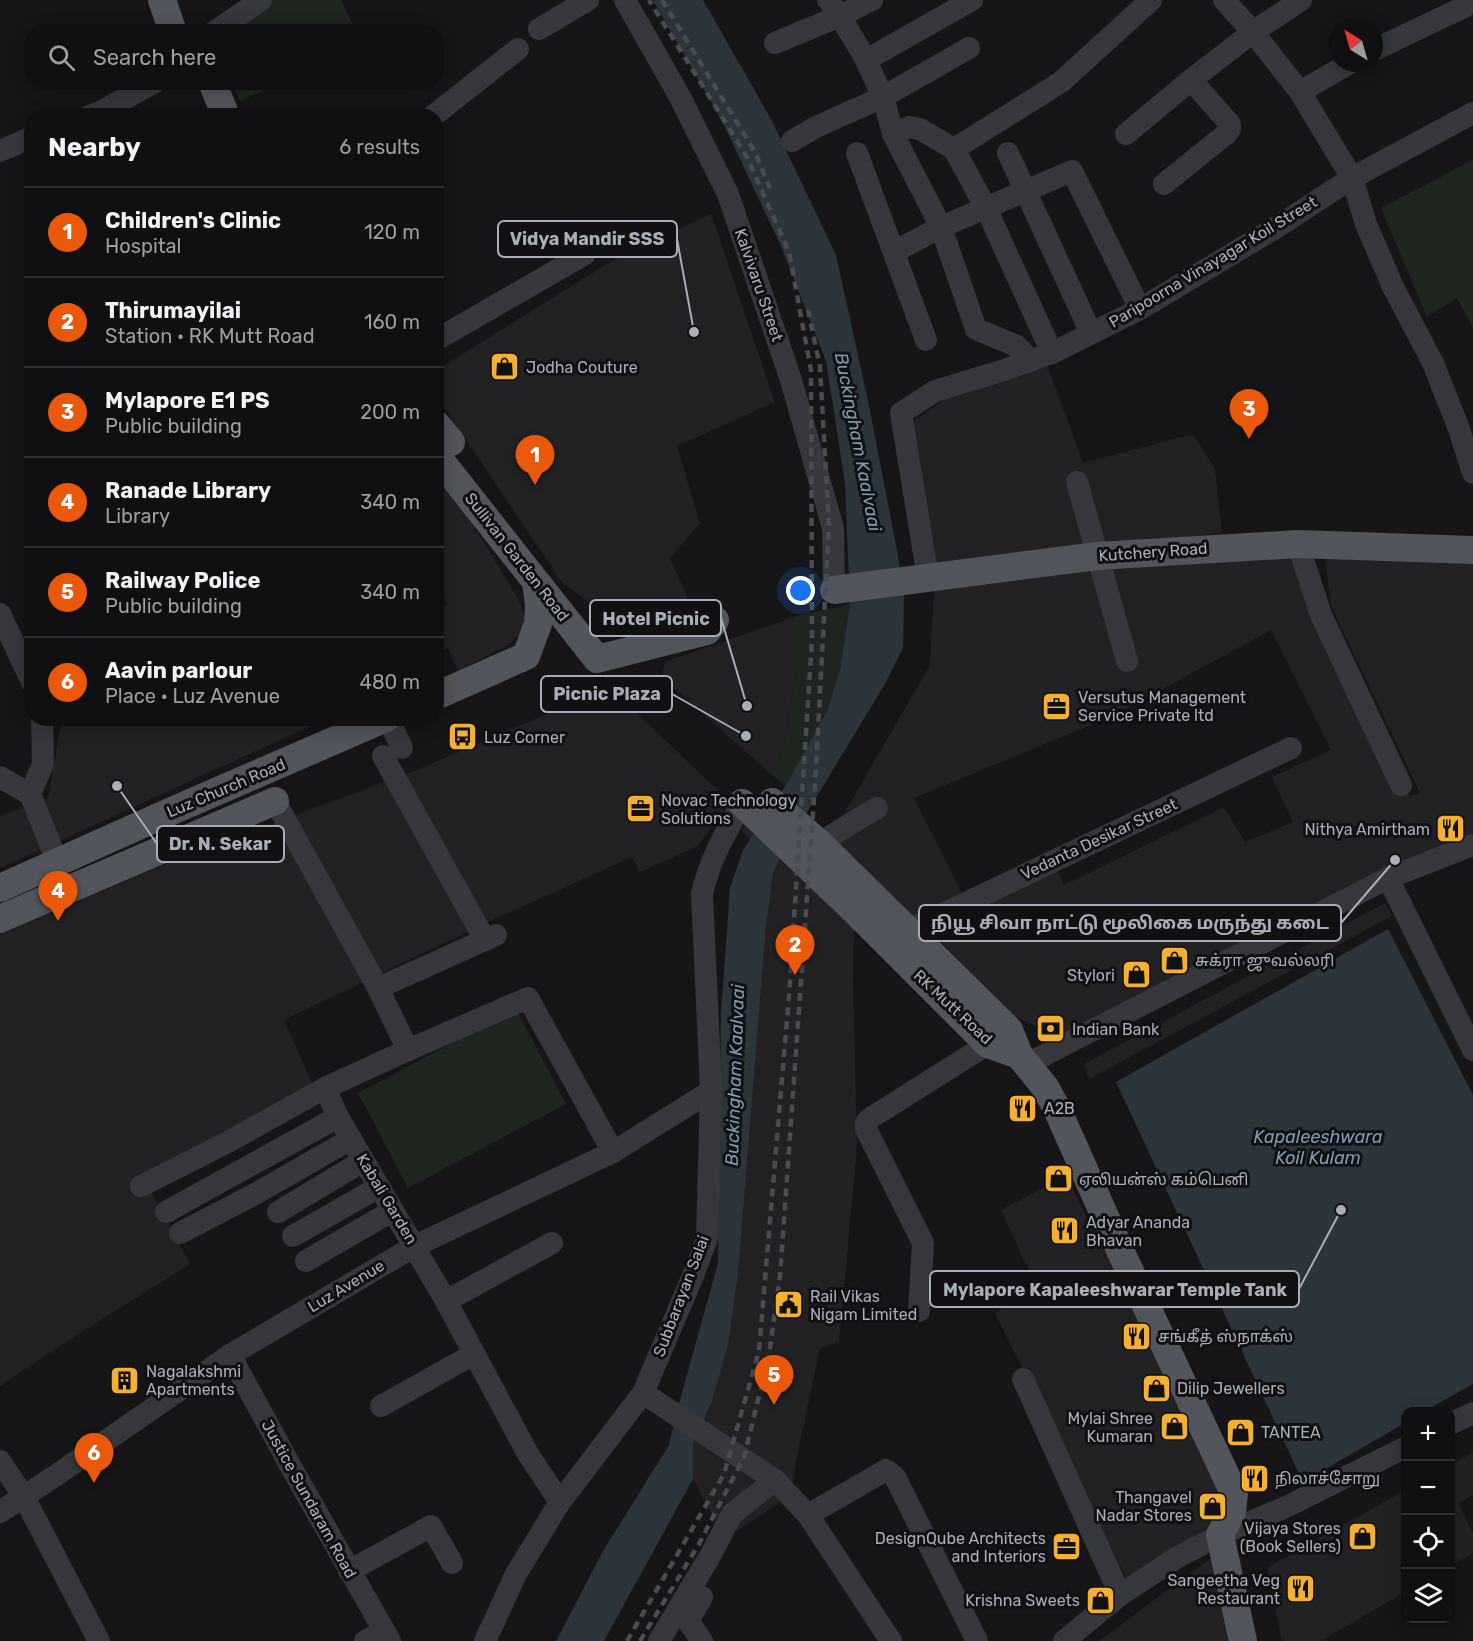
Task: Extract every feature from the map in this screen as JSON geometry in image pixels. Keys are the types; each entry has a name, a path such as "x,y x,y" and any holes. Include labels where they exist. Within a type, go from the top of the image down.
{"main road":[{"path":"162,0 170,24"},
{"path":"180,0 188,24"},
{"path":"196,90 203,108"},
{"path":"215,90 223,108"},
{"name":"Sullivan Garden Road","path":"444,444 536,582 597,659 707,631 715,620"},
{"name":"Kutchery Road","path":"841,589 1097,556 1298,544 1473,550"},
{"path":"444,692 526,656 538,624 539,605 536,582"},
{"name":"Luz Church Road","path":"0,888 369,726"},
{"name":"Luz Church Road","path":"0,919 275,801"},
{"path":"758,808 817,841 1009,1030 1023,1059 1045,1087 1234,1493 1232,1512 1220,1536 1243,1641"},
{"name":"RK Mutt Road","path":"758,808 816,873 988,1044 1023,1059"},
{"path":"126,831 139,860"}],"street":[{"path":"226,24 261,0"},
{"path":"538,29 588,0"},
{"name":"Kalvivaru Street","path":"624,0 680,97 728,194 791,380 833,528 841,589"},
{"path":"775,43 834,8 872,0"},
{"path":"866,60 972,0"},
{"path":"954,148 1061,82 1151,0"},
{"path":"1224,0 1253,32 1300,92 1352,178 1366,224 1393,287 1433,363 1460,429 1473,473"},
{"path":"1126,134 1253,32 1301,0"},
{"path":"1383,46 1466,6"},
{"path":"834,8 866,60 882,97 893,134 941,227 976,329 1041,357"},
{"path":"792,141 816,127 882,97 969,48"},
{"path":"443,108 518,49"},
{"path":"1300,92 1334,72"},
{"path":"1164,184 1226,135 1230,129 1230,124 1191,80"},
{"path":"107,108 140,90"},
{"name":"Paripoorna Vinayagar Koil Street","path":"922,578 901,413 935,391 1041,357 1140,309 1278,227 1352,178 1473,113"},
{"path":"893,134 909,127 920,129 954,148 986,208 1041,357"},
{"path":"0,151 24,144"},
{"path":"857,153 926,340"},
{"path":"1008,153 1091,333"},
{"path":"894,252 941,227 1072,171 1140,309"},
{"path":"444,335 585,254"},
{"path":"1077,482 1127,661"},
{"path":"1298,544 1321,615 1401,785"},
{"path":"0,614 24,665"},
{"path":"30,794 42,764 42,726"},
{"path":"378,988 490,938 392,752 388,726"},
{"name":"Vedanta Desikar Street","path":"907,931 1291,748"},
{"path":"0,777 30,794 57,861"},
{"path":"275,801 378,988 408,1050"},
{"name":"Subbarayan Salai","path":"485,1641 516,1574 560,1502 650,1398 707,1238 711,1092 702,894 705,876 714,856 758,808"},
{"path":"817,841 877,808"},
{"path":"1023,1059 1388,878 1473,845"},
{"path":"1388,878 1473,1050"},
{"path":"141,1186 228,1142 325,1088 528,998 613,1152"},
{"path":"919,1311 923,1244 866,1129 866,1123 988,1044"},
{"name":"Kabali Garden","path":"325,1088 338,1117 392,1211 415,1246 528,1454 560,1502"},
{"name":"Luz Avenue","path":"0,1512 230,1355 415,1246 613,1152 711,1092"},
{"path":"166,1212 338,1117"},
{"path":"180,1233 257,1193 351,1139"},
{"path":"278,1212 363,1161"},
{"path":"293,1236 379,1187"},
{"path":"306,1261 392,1211"},
{"path":"446,1301 552,1243"},
{"path":"381,1406 474,1354"},
{"name":"Justice Sundaram Road","path":"230,1355 349,1571 379,1638"},
{"path":"1023,1379 1120,1595"},
{"path":"650,1398 770,1477 808,1515 891,1641"},
{"path":"1455,1422 1473,1413"},
{"path":"1064,1641 1120,1595 1176,1558 1288,1506 1401,1450"},
{"path":"0,1461 24,1497 99,1641"},
{"path":"808,1515 880,1473 886,1470 891,1473 977,1641"},
{"path":"659,1641 710,1556 732,1514 770,1477"},
{"path":"349,1571 431,1526 452,1563"},
{"path":"702,1641 688,1621 723,1560"}],"shaded area":[{"path":"268,0 341,0 353,24 232,24"},
{"path":"235,90 265,90 240,101"},
{"path":"1473,160 1473,328 1457,298 1427,317 1381,208"},
{"path":"711,214 775,402 677,446 700,523 670,558 690,603 614,611 593,605 562,582 444,407 444,366 610,262"},
{"path":"1047,364 1083,463 1193,434 1215,469 1222,533 932,564 913,422 950,395"},
{"path":"444,477 519,600 525,618 520,634 504,647 458,671 448,648 444,650 444,607 448,605 444,598"},
{"path":"1301,556 1325,620 1410,796 1420,793 1331,606 1325,557 1473,559 1473,845 1081,1038 1045,1030 1011,1015 928,928 1055,867 1064,885 1224,807 1245,842 1293,822 1272,777 1331,750 1271,630 1115,715 914,798 963,895 912,920 830,838 930,665 934,590 1062,567"},
{"path":"850,604 840,670 827,711 786,785 771,774 785,745 796,673 796,616"},
{"path":"796,616 796,673 785,745 771,774 662,677 665,662"},
{"path":"599,692 617,695 730,801 698,846 640,872 632,857 486,923 284,1020 317,1094 147,1184 190,1264 0,1386 0,935 194,852 407,774"},
{"path":"61,726 311,726 0,868 0,816 48,798"},
{"path":"751,815 854,921 857,1148 839,1342 820,1348 791,1495 725,1539 693,1479 693,1445 712,1401 728,1345 766,926 773,873 777,865 741,831"},
{"path":"1385,903 1392,916 1089,1079 1084,1064"},
{"path":"516,1009 566,1104 408,1188 358,1093"},
{"path":"1066,1176 1226,1490 1226,1530 1132,1590 995,1313 1037,1288 1001,1210"},
{"path":"1473,1452 1473,1495 1458,1503 1473,1533 1473,1553 1455,1564 1455,1515 1455,1463"},
{"path":"1401,1492 1401,1594 1321,1641 1282,1641 1267,1568"},
{"path":"1211,1558 1241,1641 1099,1641"}],"water":[{"name":"Buckingham Kaalvaai","path":"653,0 703,0 771,119 836,255 897,550 904,595 903,648 885,684 786,847 773,873 766,926 738,1272 728,1345 712,1401 693,1445 693,1479 604,1641 556,1641 603,1551 669,1445 718,1263 721,1014 730,888 743,850 786,785 827,711 840,670 850,604 845,483 826,361 781,246 722,121"},
{"name":"Kapaleeshwara Koil Kulam","path":"1388,929 1473,1095 1473,1384 1432,1407 1401,1407 1401,1425 1303,1482 1116,1082"}],"railway":[{"path":"627,1641 724,1474 759,1351 789,996 812,640 811,370 789,252 747,157 649,0"},
{"path":"662,0 755,152 770,188"},
{"path":"640,1641 699,1544 744,1457 769,1355 780,1276 815,785 829,525 820,367 808,310"}],"place":[{"name":"Vidya Mandir SSS","path":"694,332"},
{"name":"Jodha Couture","path":"505,367"},
{"name":"Mylapore E1 PS","path":"1249,439"},
{"name":"Children's Clinic","path":"535,485"},
{"name":"Hotel Picnic","path":"747,706"},
{"name":"Versutus Management Service Private ltd","path":"1057,706"},
{"name":"Picnic Plaza","path":"746,736"},
{"name":"Luz Corner","path":"463,737"},
{"name":"Dr. N. Sekar","path":"117,786"},
{"name":"Novac Technology Solutions","path":"640,809"},
{"name":"Nithya Amirtham","path":"1451,829"},
{"name":"நியூ சிவா நாட்டு மூலிகை மருந்து கடை","path":"1395,860"},
{"name":"Ranade Library","path":"58,921"},
{"name":"சுக்ரா ஜுவல்லரி","path":"1174,960"},
{"name":"Thirumayilai","path":"795,975"},
{"name":"Stylori","path":"1136,975"},
{"name":"Indian Bank","path":"1051,1029"},
{"name":"A2B","path":"1023,1108"},
{"name":"ஏலியன்ஸ் கம்பெனி","path":"1058,1179"},
{"name":"Mylapore Kapaleeshwarar Temple Tank","path":"1341,1210"},
{"name":"Adyar Ananda Bhavan","path":"1065,1231"},
{"name":"Rail Vikas Nigam Limited","path":"789,1305"},
{"name":"சங்கீத் ஸ்நாக்ஸ்","path":"1137,1336"},
{"name":"Nagalakshmi Apartments","path":"125,1380"},
{"name":"Dilip Jewellers","path":"1156,1388"},
{"name":"Railway Police","path":"774,1405"},
{"name":"Mylai Shree Kumaran","path":"1174,1427"},
{"name":"TANTEA","path":"1240,1432"},
{"name":"நிலாச்சோறு","path":"1254,1478"},
{"name":"Aavin parlour","path":"94,1483"},
{"name":"Thangavel Nadar Stores","path":"1213,1506"},
{"name":"Vijaya Stores (Book Sellers)","path":"1362,1537"},
{"name":"DesignQube Architects and Interiors","path":"1067,1547"},
{"name":"Sangeetha Veg Restaurant","path":"1301,1589"},
{"name":"Krishna Sweets","path":"1101,1600"}]}
